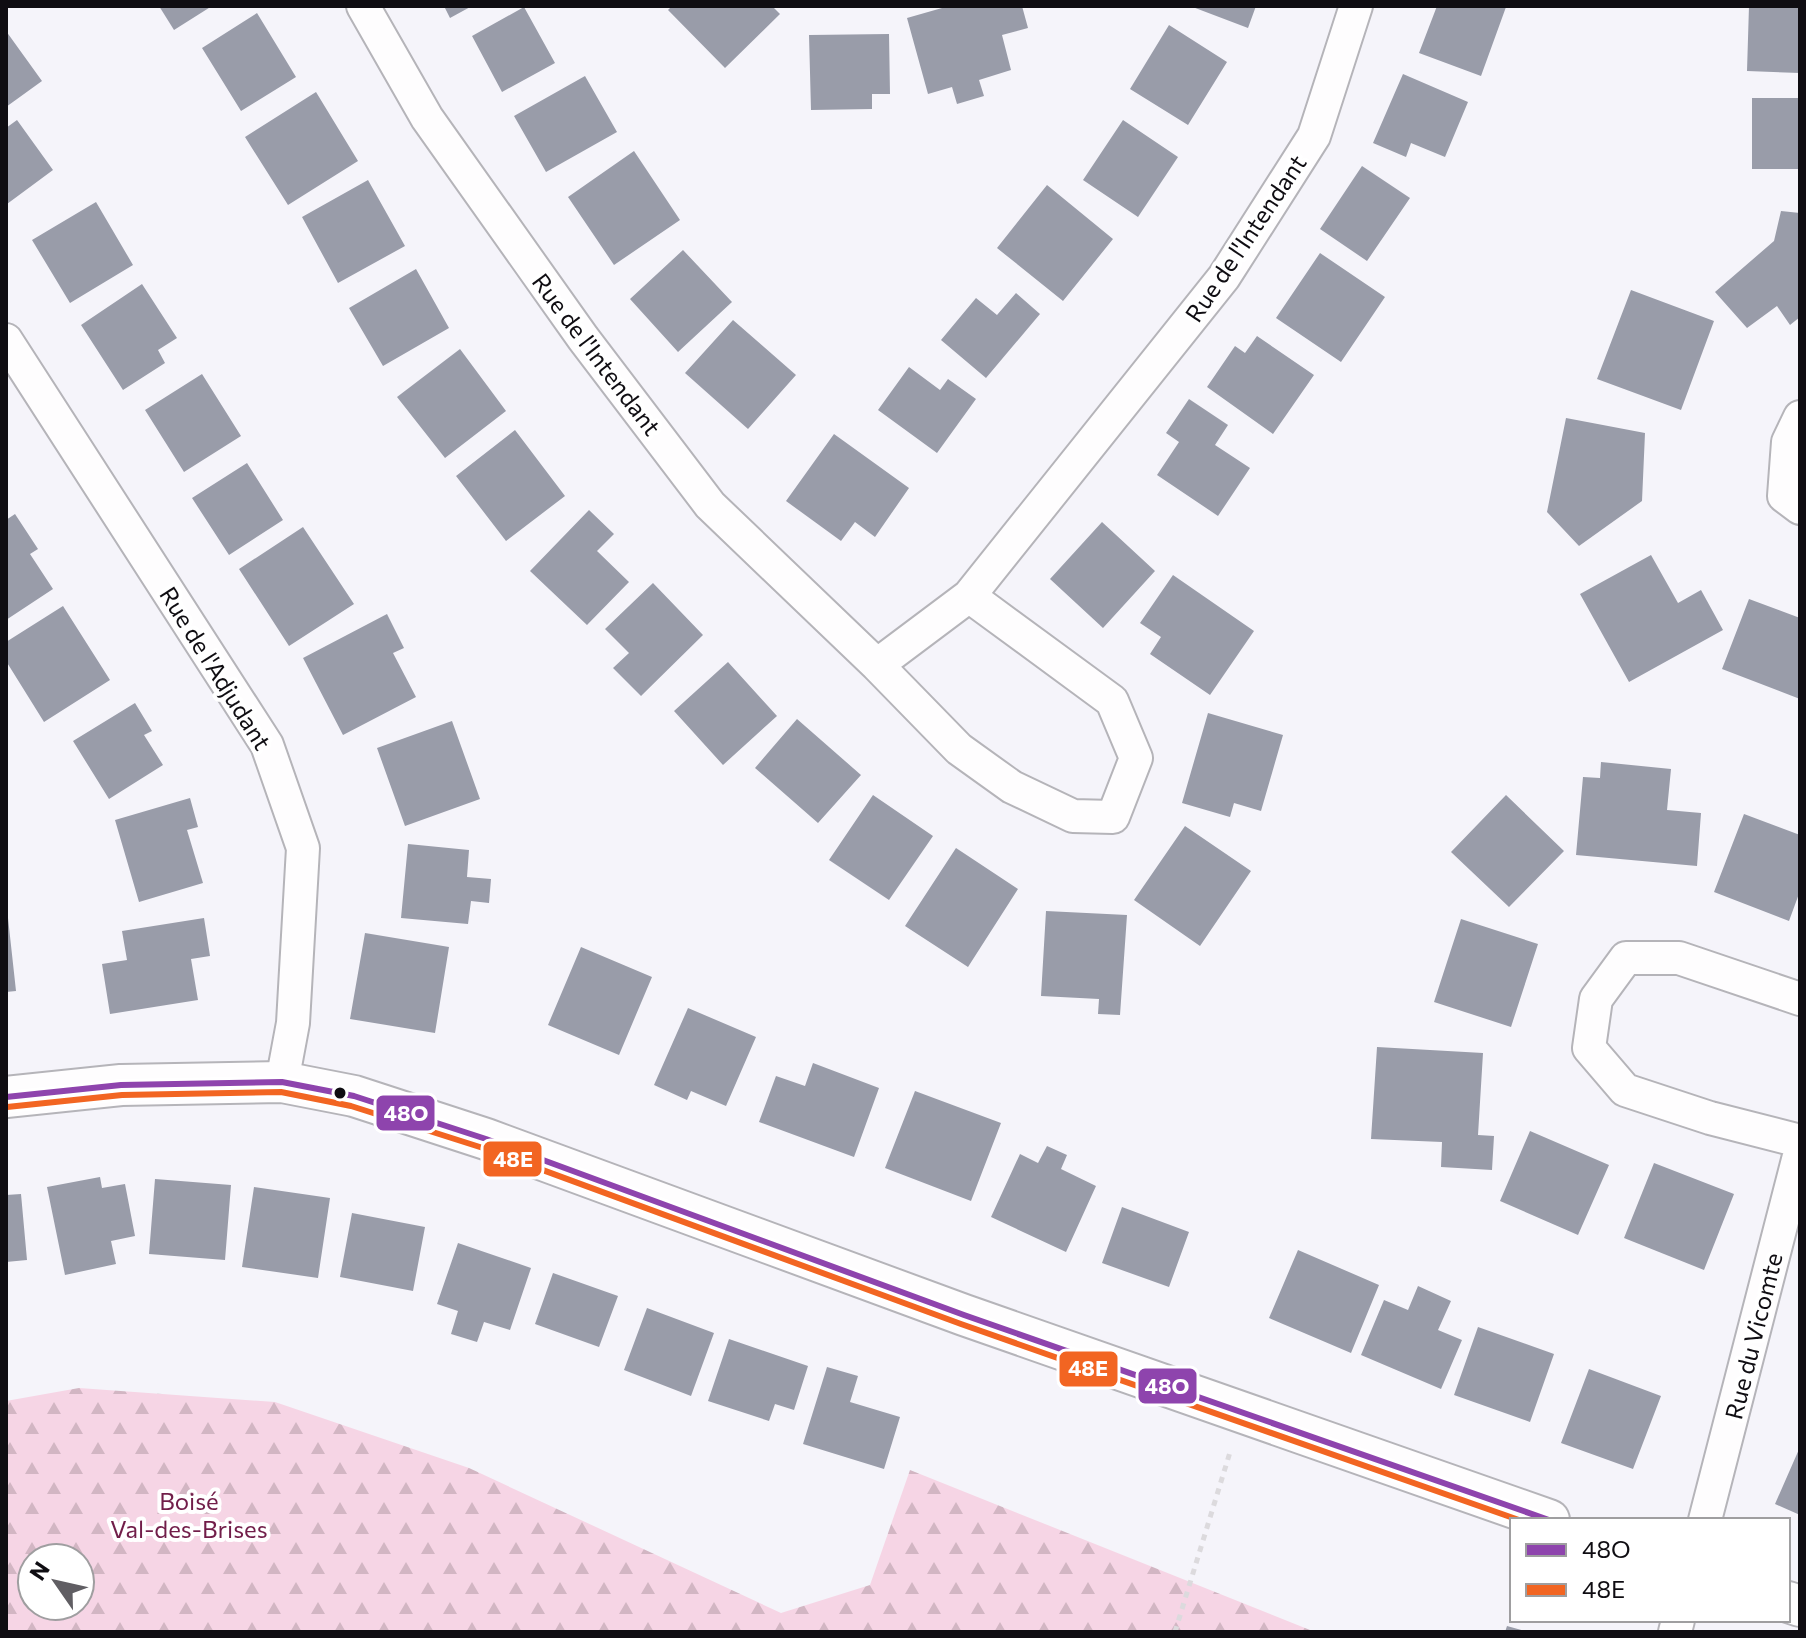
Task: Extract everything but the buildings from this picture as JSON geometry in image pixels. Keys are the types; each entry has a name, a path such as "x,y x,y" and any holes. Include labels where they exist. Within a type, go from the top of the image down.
{"street":[{"name":"Rue de l'Intendant","path":"363,6 427,118 583,338 710,505 877,665 959,749 1012,787 1073,816 1113,817 1136,758 1112,701 969,596"},
{"name":"Rue de l'Intendant","path":"877,665 969,596 1224,277 1314,136 1356,6"},
{"name":"Rue de l'Adjudant","path":"6,340 267,745 303,848 293,1023 282,1082"},
{"path":"1800,417 1788,442 1784,496 1800,508"},
{"path":"1800,999 1679,958 1626,958 1596,999 1589,1048 1625,1090 1710,1118 1800,1141"},
{"path":"6,1097 121,1085 282,1082 354,1096 486,1139 964,1315 1543,1518"},
{"name":"Rue du Vicomte","path":"1706,1518 1800,1152"}],"path":[{"path":"1175,1632 1242,1414"}],"green space":[{"name":"Boisé Val-des-Brises","path":"79,1388 275,1402 469,1468 781,1613 870,1585 910,1470 1315,1632 6,1632 6,1401"}],"transit line":[{"name":"48O","path":"6,1097 121,1085 282,1082 354,1096 486,1139 964,1315 1543,1518"},
{"name":"48E","path":"7,1107 122,1095 281,1092 351,1106 483,1148 961,1324 1513,1518"}]}
